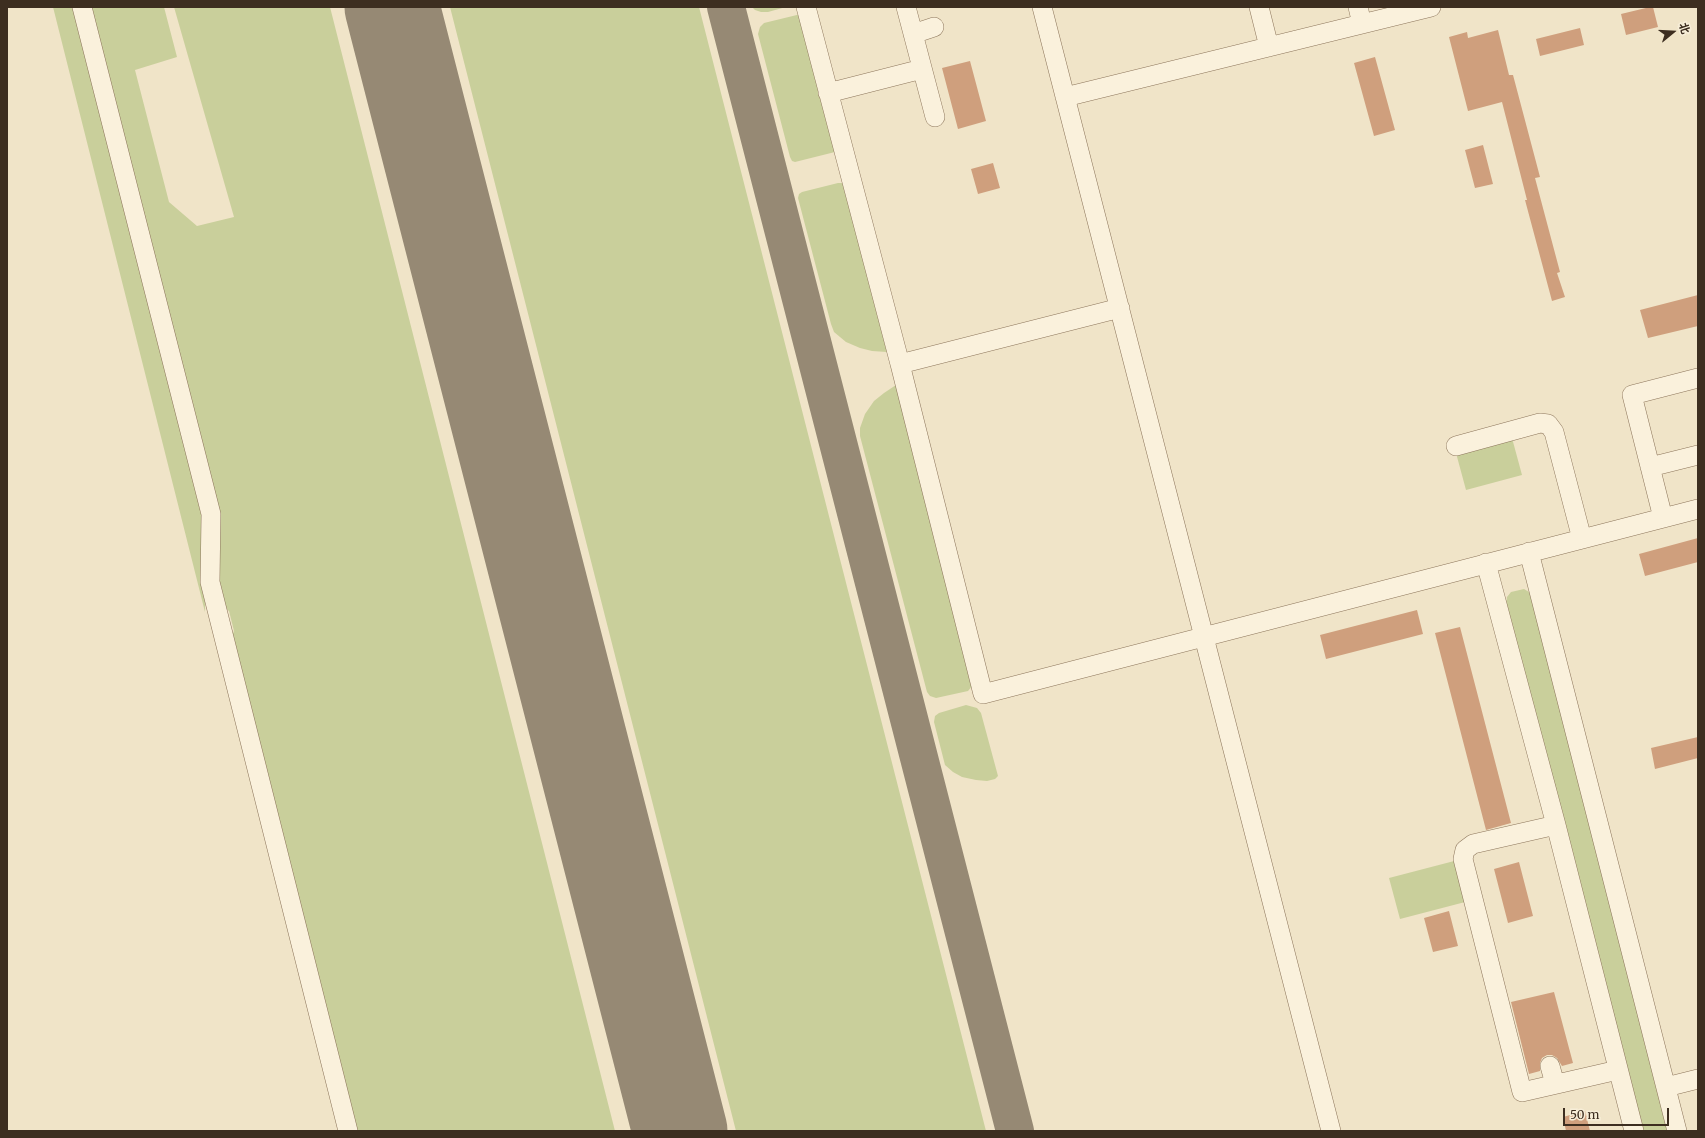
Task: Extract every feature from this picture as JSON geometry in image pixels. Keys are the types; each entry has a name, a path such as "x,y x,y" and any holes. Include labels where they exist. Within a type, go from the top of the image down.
{"lane":[{"path":"82,7 211,514 210,582 348,1131"},
{"path":"806,7 900,364 983,694 1698,509"},
{"path":"906,7 935,117"},
{"path":"1042,7 1205,636 1331,1131"},
{"path":"1259,7 1270,47"},
{"path":"1066,97 1270,47 1360,16 1431,7"},
{"path":"913,34 934,28"},
{"path":"828,93 922,69"},
{"path":"900,364 1120,308"},
{"path":"1663,518 1632,395 1698,378"},
{"path":"1456,446 1540,423 1548,424 1554,432 1582,539"},
{"path":"1650,467 1698,455"},
{"path":"1529,552 1677,1131"},
{"path":"1486,563 1556,826 1634,1131"},
{"path":"1556,826 1473,844 1465,850 1462,859 1522,1092 1618,1070"},
{"path":"1550,1066 1555,1084"},
{"path":"1666,1087 1698,1078"}],"green space":[{"path":"53,7 75,7 206,519 205,612"},
{"path":"85,7 164,7 177,57 135,70 169,202 197,226 234,217 174,7 330,7 615,1131 354,1131 229,642 234,631 229,611 218,602 215,575"},
{"path":"450,7 699,7 986,1131 736,1131"},
{"path":"752,7 786,7 768,12 761,12"},
{"path":"801,14 835,152 795,162 792,161 790,157 758,34 760,27 764,23"},
{"path":"842,183 844,187 887,352 872,351 846,342 834,332 831,324 798,198 799,194 802,192"},
{"path":"896,385 973,685 968,691 936,698 930,696 927,692 860,436 860,428 865,414 874,401"},
{"path":"1512,438 1522,475 1466,490 1456,453"},
{"path":"1524,589 1529,592 1534,599 1670,1131 1641,1131 1506,604 1507,597 1511,592"},
{"path":"966,705 977,708 981,713 998,776 995,779 987,781 962,777 945,765 934,722 935,716 939,713"},
{"path":"1458,860 1469,901 1400,919 1389,878"}],"building":[{"path":"1653,7 1658,27 1626,35 1621,14"},
{"path":"1580,28 1584,45 1540,56 1536,39"},
{"path":"1498,30 1509,75 1513,75 1540,177 1535,178 1560,272 1557,273 1565,297 1552,301 1525,200 1527,200 1502,102 1468,111 1449,37 1467,32 1468,38"},
{"path":"1375,57 1395,130 1374,136 1354,63"},
{"path":"970,61 986,121 958,129 942,68"},
{"path":"1483,145 1493,184 1475,188 1465,150"},
{"path":"993,163 1000,188 978,194 971,169"},
{"path":"1698,295 1698,326 1648,338 1640,310"},
{"path":"1698,538 1698,562 1645,576 1639,554"},
{"path":"1417,610 1423,634 1326,659 1320,635"},
{"path":"1460,627 1511,823 1486,830 1435,633"},
{"path":"1698,737 1698,758 1655,769 1651,748"},
{"path":"1519,862 1533,916 1508,923 1494,869"},
{"path":"1449,911 1458,946 1433,952 1424,918"},
{"path":"1554,992 1573,1063 1562,1066 1557,1058 1552,1055 1547,1055 1542,1058 1540,1063 1540,1071 1529,1074 1511,1002"},
{"path":"1585,1111 1590,1131 1566,1131 1563,1117"}],"taxiway":[{"path":"726,7 1015,1131"}],"runway":[{"path":"392,7 680,1131"}]}
